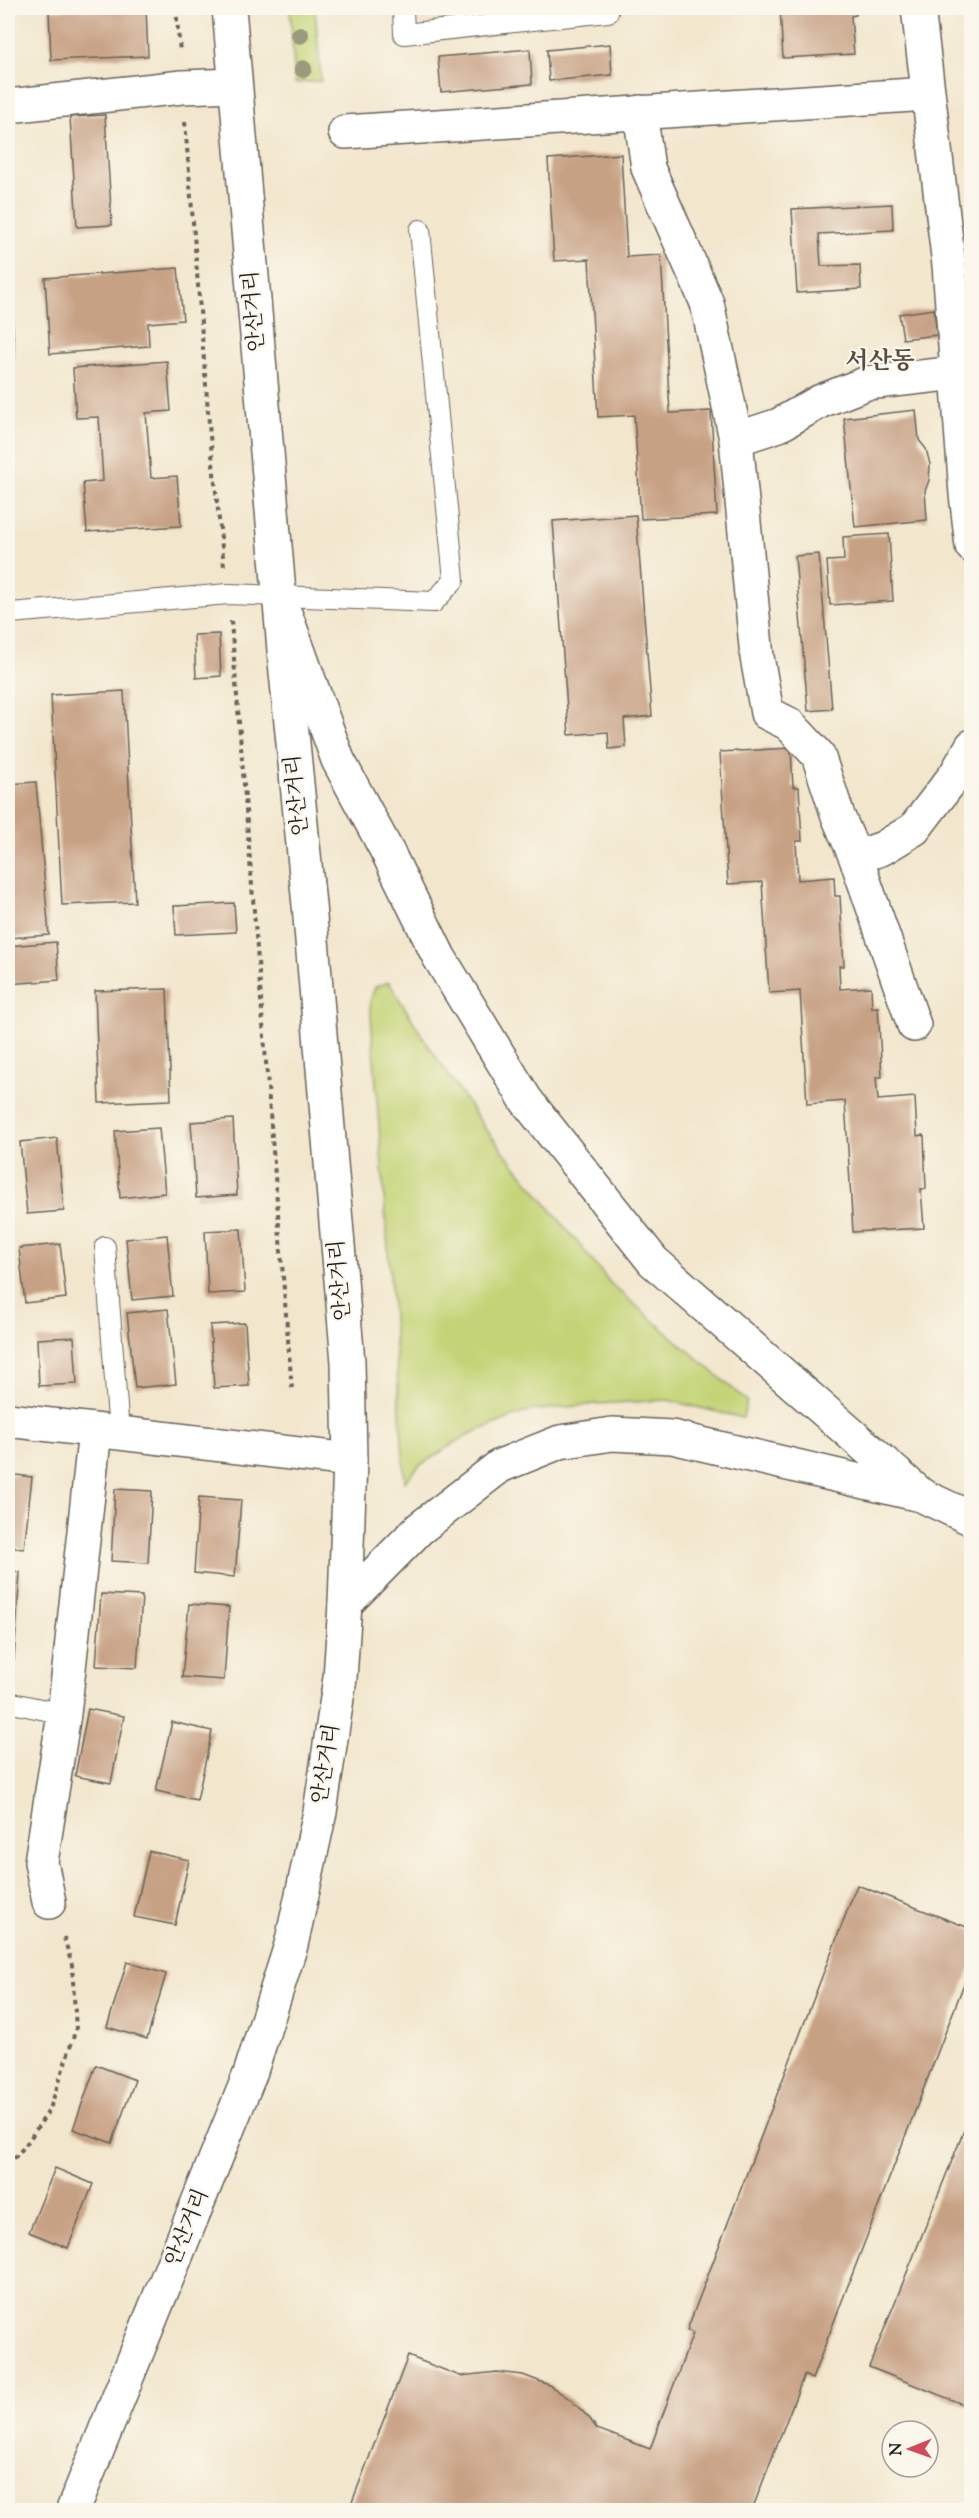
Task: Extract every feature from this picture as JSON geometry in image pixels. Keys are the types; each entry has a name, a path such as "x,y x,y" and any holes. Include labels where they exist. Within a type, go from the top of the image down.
{"main road":[{"name":"안산거리","path":"73,2511 250,2074 291,1945 320,1812 340,1678 345,1604 350,1460 348,1362 279,597 230,8"},
{"path":"918,8 949,265 972,546"},
{"path":"8,106 182,87 236,85"},
{"path":"345,132 928,94"},
{"path":"640,112 648,168 707,303 736,439 757,657 767,713 789,724 818,754 838,816 856,858 914,1025"},
{"path":"736,439 779,425 821,400 867,383 957,373"},
{"path":"279,597 339,760 439,957 526,1100 653,1261 921,1495"},
{"path":"856,858 883,848 914,829 956,774 972,746"},
{"path":"8,1420 350,1460"},
{"path":"49,1902 41,1862 107,1432"},
{"path":"345,1604 419,1528 500,1466 560,1442 612,1434 672,1437 921,1495 972,1519"}],"lane":[{"path":"403,8 404,34 608,12"},
{"path":"9,616 228,594 434,602 453,580 420,230"},
{"path":"105,1247 107,1432"},
{"path":"8,1702 64,1714"}],"path":[{"path":"176,8 209,424 228,594 292,1390"},
{"path":"8,2165 25,2146 50,2109 76,2029 72,1965 58,1920 49,1902"}],"green space":[{"path":"290,8 315,8 321,81 295,83"},
{"path":"389,982 426,1042 484,1127 612,1285 747,1401 743,1418 667,1400 528,1411 467,1435 419,1466 405,1482 370,1002 375,987"}],"building":[{"path":"146,8 148,56 51,60 49,10"},
{"path":"780,8 856,8 856,15 851,16 854,54 783,58"},
{"path":"610,44 612,75 549,81 547,50"},
{"path":"530,49 532,84 441,92 438,57"},
{"path":"105,115 112,225 77,227 70,117"},
{"path":"621,154 627,257 661,255 670,413 711,411 717,515 641,519 634,415 598,417 589,259 554,261 548,159"},
{"path":"892,204 893,230 819,234 821,266 860,265 861,289 797,293 792,209"},
{"path":"9,240 14,359 8,359"},
{"path":"178,268 183,320 148,323 149,346 50,354 45,278"},
{"path":"934,309 937,335 903,339 899,314"},
{"path":"167,361 171,411 146,413 151,478 177,476 181,526 87,532 83,483 103,481 99,417 76,418 73,368"},
{"path":"916,410 919,440 926,449 930,464 929,480 925,491 927,520 855,527 844,418"},
{"path":"636,515 652,716 624,719 626,747 609,749 608,732 569,735 553,521"},
{"path":"889,534 893,601 830,605 827,561 844,560 843,537"},
{"path":"819,554 832,709 808,711 795,556"},
{"path":"219,634 221,676 196,678 194,635"},
{"path":"124,691 135,902 62,905 51,695"},
{"path":"791,748 793,787 799,787 802,841 796,841 798,880 834,877 835,896 840,896 844,966 839,966 840,989 871,987 872,1008 878,1007 882,1077 876,1077 878,1100 915,1097 917,1136 924,1135 926,1189 921,1189 924,1228 853,1232 845,1101 807,1104 800,991 769,993 762,882 728,884 720,752"},
{"path":"36,782 49,935 8,938 8,784"},
{"path":"234,903 236,932 176,935 174,906"},
{"path":"56,942 59,980 8,984 8,946"},
{"path":"167,989 171,1100 99,1103 95,991"},
{"path":"233,1119 237,1195 196,1198 191,1122"},
{"path":"159,1128 165,1193 120,1198 115,1131"},
{"path":"57,1138 64,1211 27,1214 20,1142"},
{"path":"241,1229 245,1292 208,1294 205,1231"},
{"path":"167,1235 173,1296 132,1300 126,1239"},
{"path":"60,1244 66,1298 25,1303 19,1248"},
{"path":"168,1309 176,1384 135,1388 127,1313"},
{"path":"245,1323 249,1386 214,1388 210,1325"},
{"path":"74,1337 77,1384 39,1386 37,1339"},
{"path":"8,1474 32,1477 24,1549 8,1547"},
{"path":"115,1489 152,1491 148,1563 111,1561"},
{"path":"199,1497 241,1500 235,1577 194,1573"},
{"path":"8,1571 20,1572 14,1659 8,1658"},
{"path":"101,1594 142,1596 137,1668 96,1666"},
{"path":"189,1604 229,1607 224,1680 182,1677"},
{"path":"88,1709 124,1716 111,1783 75,1776"},
{"path":"172,1722 212,1731 197,1800 156,1791"},
{"path":"149,1851 189,1860 175,1925 134,1917"},
{"path":"857,1885 972,1929 972,1963 812,2379 804,2375 752,2510 349,2510 408,2356 460,2376 497,2372 523,2375 549,2385 571,2400 597,2429 650,2449 693,2333 687,2330"},
{"path":"127,1962 166,1974 147,2039 107,2027"},
{"path":"96,2065 135,2080 112,2143 73,2129"},
{"path":"972,2113 972,2408 869,2367"},
{"path":"55,2168 93,2184 68,2248 29,2232"}],"district":[{"name":"서산동","path":"880,362"}]}
